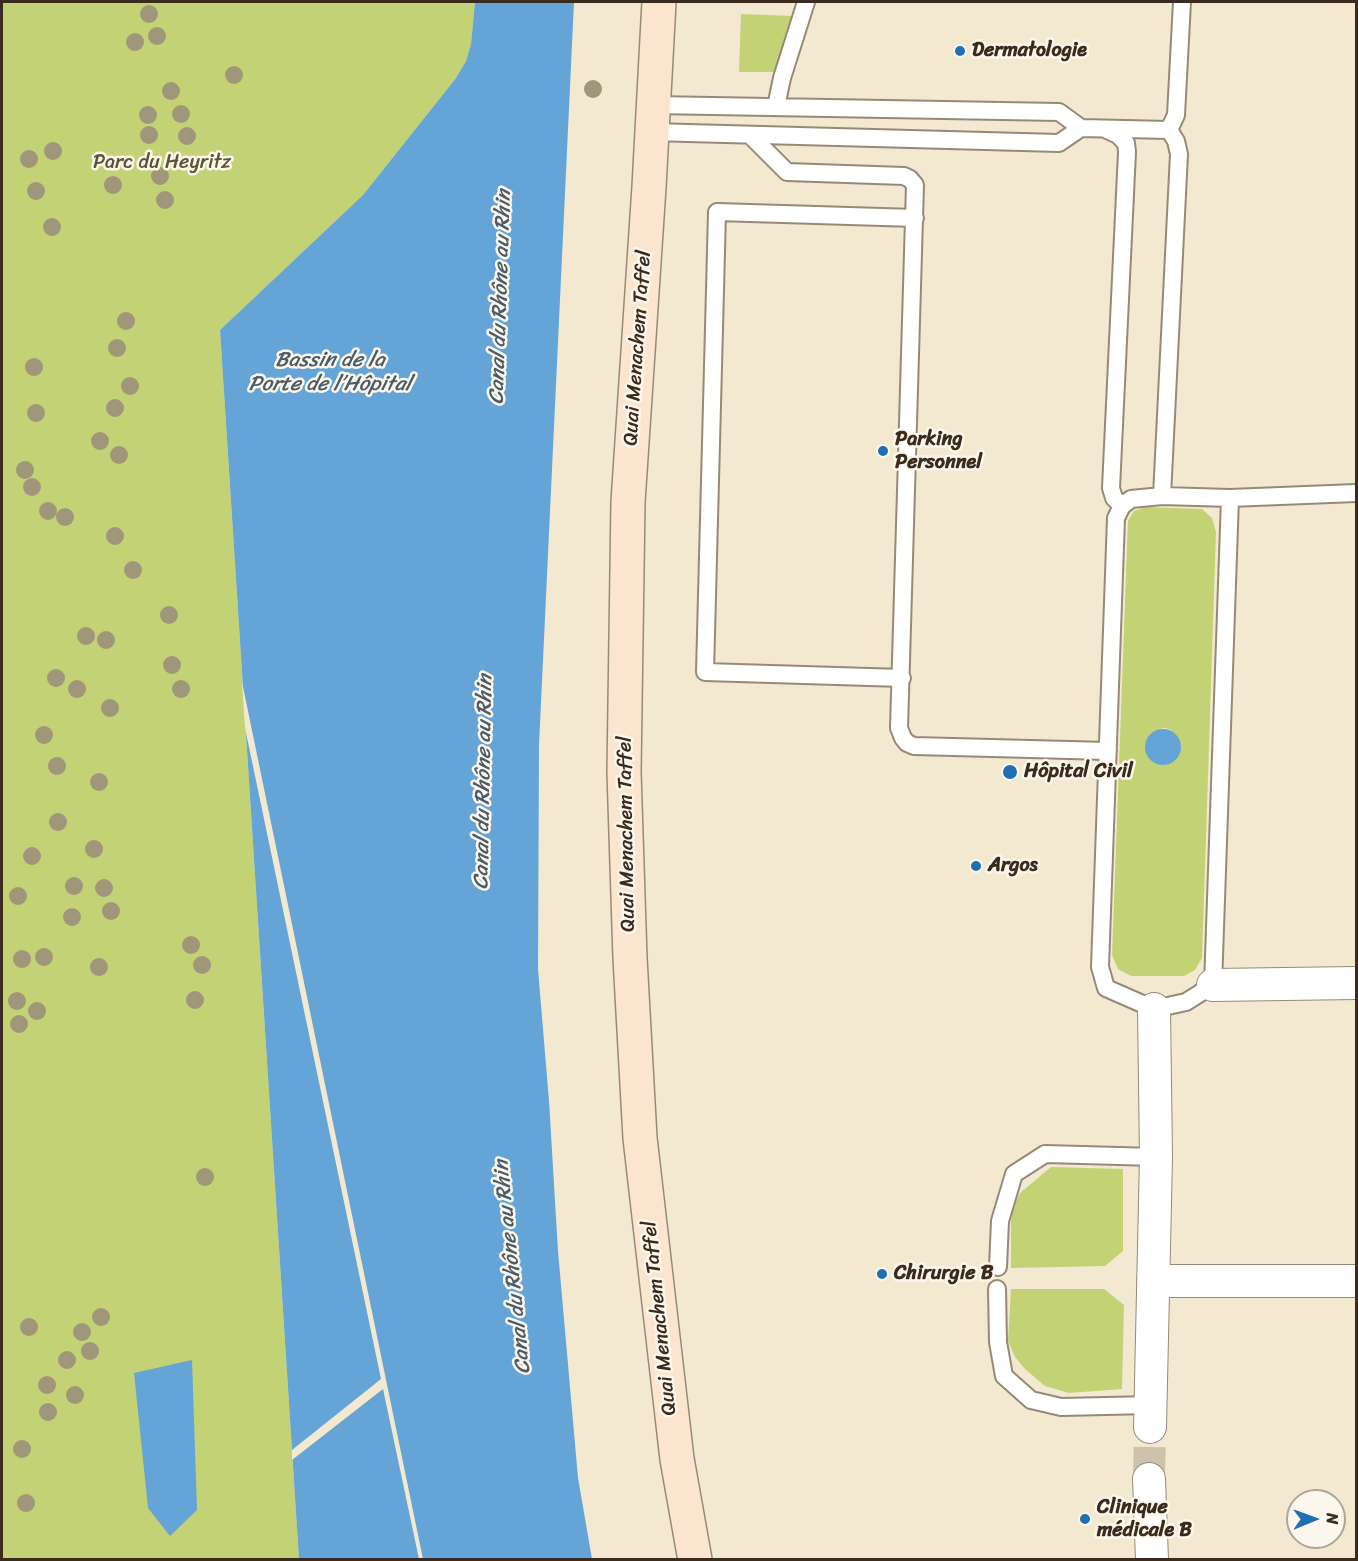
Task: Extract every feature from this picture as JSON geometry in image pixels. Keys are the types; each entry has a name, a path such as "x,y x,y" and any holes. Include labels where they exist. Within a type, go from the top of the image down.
{"main road":[{"name":"Quai Menachem Taffel","path":"658,2 653,118 628,502 624,772 630,958 640,1138 676,1459 695,1560"}],"street":[{"path":"1213,986 1356,983"},
{"path":"1150,1416 1156,1157 1154,1009"},
{"path":"1153,1281 1356,1281"},
{"path":"1149,1479 1152,1560"}],"lane":[{"path":"776,107 782,78 806,2"},
{"path":"1169,130 1176,115 1182,2"},
{"path":"653,118 776,107 1059,112 1081,129"},
{"path":"653,118 750,135 1059,142 1081,129 1169,130"},
{"path":"1106,129 1118,135 1126,143 1127,152 1111,488 1114,498 1122,506"},
{"path":"1162,496 1179,154 1176,141 1169,130"},
{"path":"750,135 787,172 904,176 915,185 899,728 903,738 914,746 1108,751"},
{"path":"902,678 705,672 717,212 915,218"},
{"path":"1230,498 1213,986 1185,1002 1154,1009 1106,988 1100,967 1116,518 1122,506 1131,500 1162,496 1230,498 1356,493"},
{"path":"998,1267 1000,1221 1014,1174 1045,1155 1156,1157"},
{"path":"997,1289 998,1342 1004,1376 1031,1400 1061,1407 1150,1416"}],"green space":[{"name":"Parc du Heyritz","path":"2,2 475,2 471,44 466,61 456,78 363,195 220,330 299,1559 2,1560"},
{"path":"741,14 792,16 775,72 739,72"},
{"path":"1146,507 1202,509 1212,518 1216,532 1202,958 1195,970 1184,976 1131,976 1118,969 1112,955 1128,521 1134,511","holes":["1159,729 1171,730 1176,760 1165,765 1153,762 1146,752"]},
{"path":"1051,1167 1123,1169 1123,1251 1105,1266 1011,1268 1013,1207 1020,1193"},
{"path":"1011,1289 1104,1289 1124,1305 1122,1389 1069,1393 1045,1386 1025,1369 1015,1357 1008,1341"}],"water":[{"name":"Bassin de la Porte de l’Hôpital","path":"475,2 574,2 539,745 538,969 558,1251 578,1478 592,1559 299,1559 220,330 363,195 456,78 466,61 471,44"},
{"path":"1163,729 1176,734 1181,747 1176,760 1163,765 1150,760 1145,747 1150,734"},
{"path":"192,1360 197,1510 170,1536 148,1508 134,1373"}],"pier":[{"path":"242,682 423,1559 419,1559 383,1389 292,1460 292,1450 381,1379 245,728"}],"tunnel":[{"path":"1149,1479 1150,1427"}],"place":[{"name":"Dermatologie","path":"960,51"},
{"name":"Parking Personnel","path":"883,451"},
{"name":"Hôpital Civil","path":"1010,772"},
{"name":"Argos","path":"976,866"},
{"name":"Chirurgie B","path":"882,1274"},
{"name":"Clinique médicale B","path":"1085,1519"}],"water label":[{"name":"Canal du Rhône au Rhin","path":"501,297"},
{"name":"Canal du Rhône au Rhin","path":"484,782"},
{"name":"Canal du Rhône au Rhin","path":"513,1267"}]}
